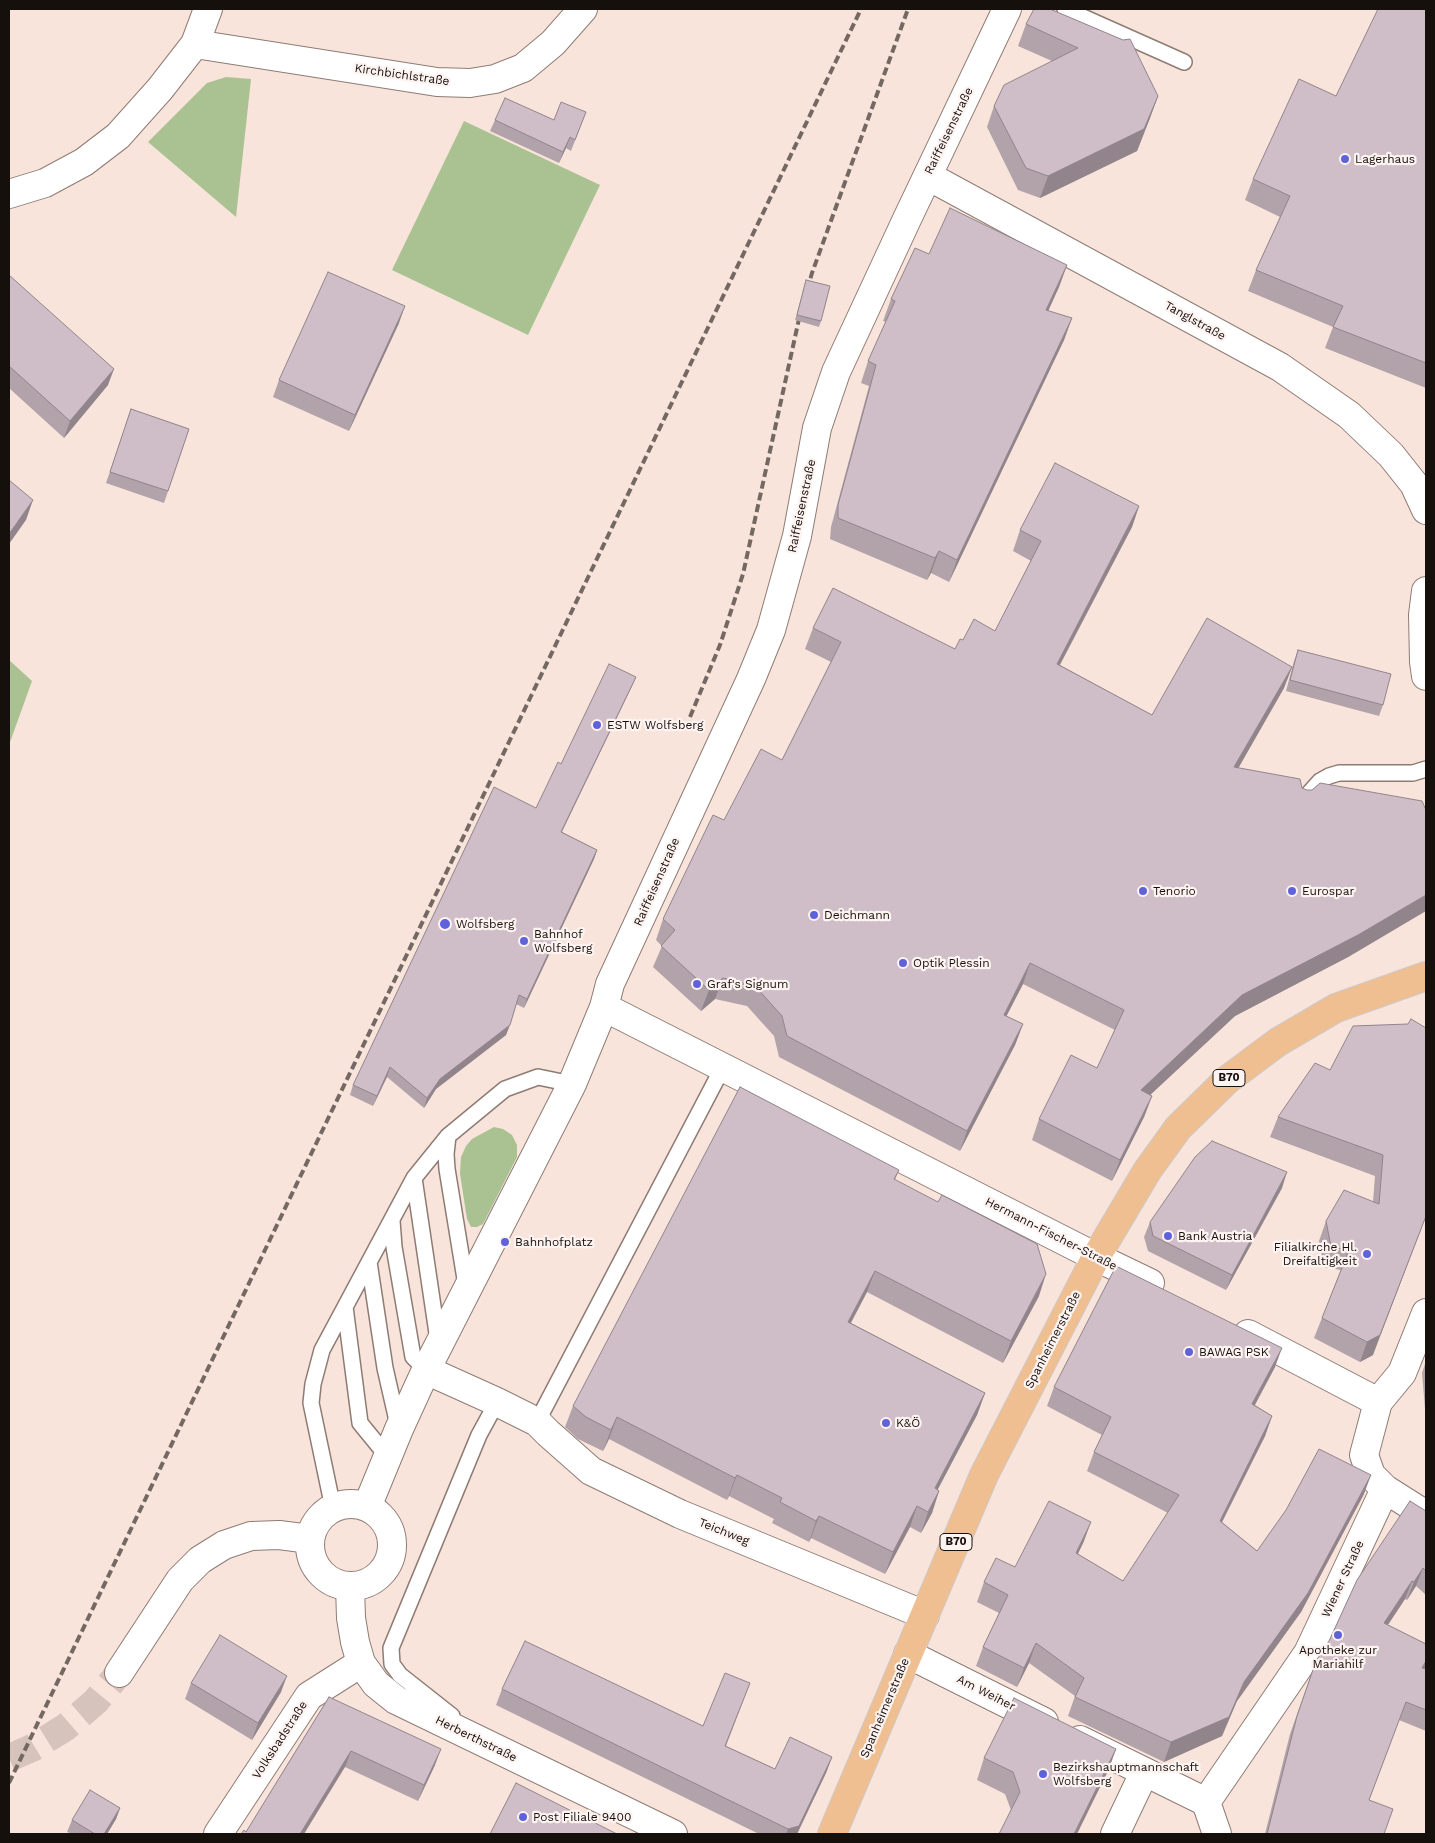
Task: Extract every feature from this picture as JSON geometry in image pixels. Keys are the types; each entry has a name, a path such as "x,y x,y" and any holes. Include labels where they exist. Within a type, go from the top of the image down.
{"main road":[{"name":"Spanheimerstraße","path":"832,1834 984,1475 1096,1257 1147,1171 1178,1128 1227,1080 1278,1042 1336,1008 1426,976"}],"street":[{"path":"9,194 45,183 84,162 118,136 160,89 195,44 208,9"},
{"name":"Kirchbichlstraße","path":"195,44 437,82 470,83 495,79 522,68 553,43 583,9"},
{"name":"Raiffeisenstraße","path":"604,1007 610,984 751,680 771,630 797,536 817,428 836,372 1007,9"},
{"name":"Tanglstraße","path":"928,176 1280,367 1349,415 1391,455 1414,484 1426,510"},
{"path":"1426,591 1423,615 1426,676"},
{"path":"367,1507 387,1456 426,1370 572,1084 604,1007 723,1067"},
{"name":"Hermann-Fischer-Straße","path":"723,1067 1169,1293"},
{"path":"1426,1314 1402,1373 1378,1402 1364,1454 1371,1475 1385,1489 1426,1515"},
{"path":"1230,1325 1378,1402"},
{"path":"426,1370 498,1402 537,1422"},
{"name":"Teichweg","path":"537,1422 591,1471 680,1514 926,1615"},
{"name":"Wiener Straße","path":"1206,1802 1308,1654 1385,1489"},
{"path":"356,1504 367,1507 376,1512 383,1520 392,1538 392,1549 386,1568 370,1582 350,1586 338,1585 320,1572 313,1562 310,1551 310,1539 314,1526 322,1516 333,1508 356,1504"},
{"path":"119,1674 180,1580 200,1560 224,1545 251,1536 280,1535 310,1539"},
{"name":"Herberthstraße","path":"350,1586 351,1618 361,1664 376,1684 396,1700 673,1834"},
{"name":"Am Weiher","path":"908,1654 1144,1773 1206,1802"},
{"name":"Volksbadstraße","path":"218,1834 309,1696 361,1664"},
{"path":"1115,1834 1144,1773"},
{"path":"1206,1802 1217,1834"}],"lane":[{"path":"1066,9 1184,62"},
{"path":"1301,802 1320,781 1334,774 1413,773 1426,769"},
{"path":"537,1422 723,1067"},
{"path":"333,1508 311,1403 313,1384 322,1350 414,1178 448,1136 505,1089 538,1077 572,1084"},
{"path":"448,1136 446,1169 468,1291"},
{"path":"414,1178 439,1345"},
{"path":"392,1221 394,1247 413,1357 426,1370"},
{"path":"369,1262 385,1368 399,1429"},
{"path":"345,1307 360,1423 387,1456"},
{"path":"493,1747 400,1675 392,1664 391,1648 479,1435 498,1402"}],"green space":[{"path":"226,77 251,79 236,217 148,142 207,83"},
{"path":"464,121 600,185 528,335 392,270"},
{"path":"9,660 32,681 9,745"},
{"path":"494,1127 503,1129 512,1135 517,1145 517,1157 483,1224 471,1227 467,1219 460,1174 461,1157 472,1139"}],"building":[{"path":"1034,9 1050,9 1123,40 1130,39 1158,96 1144,129 1048,176 1026,168 994,106 1004,85 1078,48 1026,24"},
{"name":"Lagerhaus","path":"1378,9 1426,9 1426,363 1333,327 1343,306 1256,270 1290,196 1253,179 1299,79 1336,96"},
{"path":"505,98 554,120 561,102 586,112 575,140 570,137 563,152 495,120"},
{"path":"950,208 1067,265 1046,310 1072,318 957,560 939,551 935,558 838,518 838,505 876,365 868,361 895,301 891,299 915,248 929,254"},
{"path":"328,272 405,306 355,415 279,380"},
{"path":"9,275 114,369 70,421 9,366"},
{"path":"806,280 830,286 821,321 797,315"},
{"path":"131,409 189,429 168,491 110,472"},
{"name":"Tenorio","path":"1055,463 1139,506 1057,664 1152,715 1207,618 1292,667 1234,767 1300,779 1302,788 1307,790 1312,790 1320,783 1422,801 1426,810 1426,895 1358,935 1242,995 1141,1090 1152,1096 1120,1160 1039,1119 1071,1055 1097,1068 1124,1010 1030,963 1004,1015 1023,1024 967,1131 787,1036 782,1016 755,986 723,978 709,990 661,946 675,930 663,919 713,815 724,820 761,749 782,760 841,642 813,628 833,588 955,649 960,639 963,640 974,619 995,631 1041,541 1020,530"},
{"path":"9,480 33,500 9,534"},
{"path":"1298,650 1391,674 1383,705 1290,680"},
{"path":"609,664 636,677 561,832 597,850 527,999 519,995 510,1025 440,1079 427,1098 390,1067 377,1096 353,1085 494,787 536,808 558,762 561,764"},
{"path":"1411,1019 1426,1028 1426,1216 1380,1335 1367,1342 1322,1318 1349,1250 1331,1247 1326,1221 1344,1190 1379,1204 1383,1155 1278,1117 1315,1063 1330,1070 1353,1026 1408,1024"},
{"path":"740,1087 899,1170 894,1179 938,1202 942,1195 1037,1244 1046,1274 1011,1341 875,1271 848,1322 985,1393 935,1488 939,1491 928,1512 917,1506 893,1552 819,1516 816,1521 780,1502 782,1498 737,1475 735,1478 617,1417 611,1430 586,1417 573,1406"},
{"path":"1212,1141 1287,1172 1232,1275 1153,1236 1150,1222 1195,1157"},
{"path":"1116,1266 1282,1348 1252,1404 1272,1416 1220,1521 1257,1551 1286,1510 1319,1449 1371,1475 1308,1593 1244,1682 1229,1717 1171,1742 1075,1697 1084,1678 1036,1643 1024,1668 983,1647 1008,1595 984,1582 996,1558 1015,1567 1049,1501 1091,1522 1076,1553 1123,1581 1179,1495 1094,1452 1111,1417 1054,1387"},
{"path":"1410,1501 1426,1511 1426,1571 1423,1568 1414,1582 1412,1581 1384,1623 1426,1644 1426,1661 1422,1668 1426,1669 1426,1710 1406,1702 1369,1800 1393,1809 1384,1834 1267,1834 1297,1716 1316,1661 1329,1641 1357,1580"},
{"path":"220,1635 287,1676 258,1723 191,1683"},
{"path":"525,1641 703,1726 725,1673 750,1683 725,1746 775,1769 790,1737 832,1757 799,1826 788,1829 502,1689"},
{"path":"329,1697 441,1749 424,1785 351,1751 300,1834 241,1834 244,1830 246,1832"},
{"name":"Bezirkshauptmannschaft Wolfsberg","path":"1014,1698 1116,1749 1074,1834 999,1834 1020,1792 1013,1772 984,1758"},
{"path":"516,1783 617,1834 490,1834"},
{"path":"90,1790 120,1808 104,1834 95,1834 72,1820"}],"tunnel":[{"path":"9,1758 32,1748 66,1727 96,1701 119,1673"}],"railway":[{"path":"9,1783 861,9"},
{"path":"690,717 720,645 743,574 799,319 812,273 908,9"}],"place":[{"name":"Lagerhaus","path":"1345,159"},
{"name":"ESTW Wolfsberg","path":"597,725"},
{"name":"Tenorio","path":"1143,891"},
{"name":"Eurospar","path":"1292,891"},
{"name":"Deichmann","path":"814,915"},
{"name":"Wolfsberg","path":"445,924"},
{"name":"Bahnhof Wolfsberg","path":"524,941"},
{"name":"Optik Plessin","path":"903,963"},
{"name":"Graf's Signum","path":"697,984"},
{"name":"Bank Austria","path":"1168,1236"},
{"name":"Bahnhofplatz","path":"505,1242"},
{"name":"Filialkirche Hl. Dreifaltigkeit","path":"1367,1254"},
{"name":"BAWAG PSK","path":"1189,1352"},
{"name":"K&Ö","path":"886,1423"},
{"name":"Apotheke zur Mariahilf","path":"1338,1635"},
{"name":"Bezirkshauptmannschaft Wolfsberg","path":"1043,1774"},
{"name":"Post Filiale 9400","path":"523,1817"}]}
